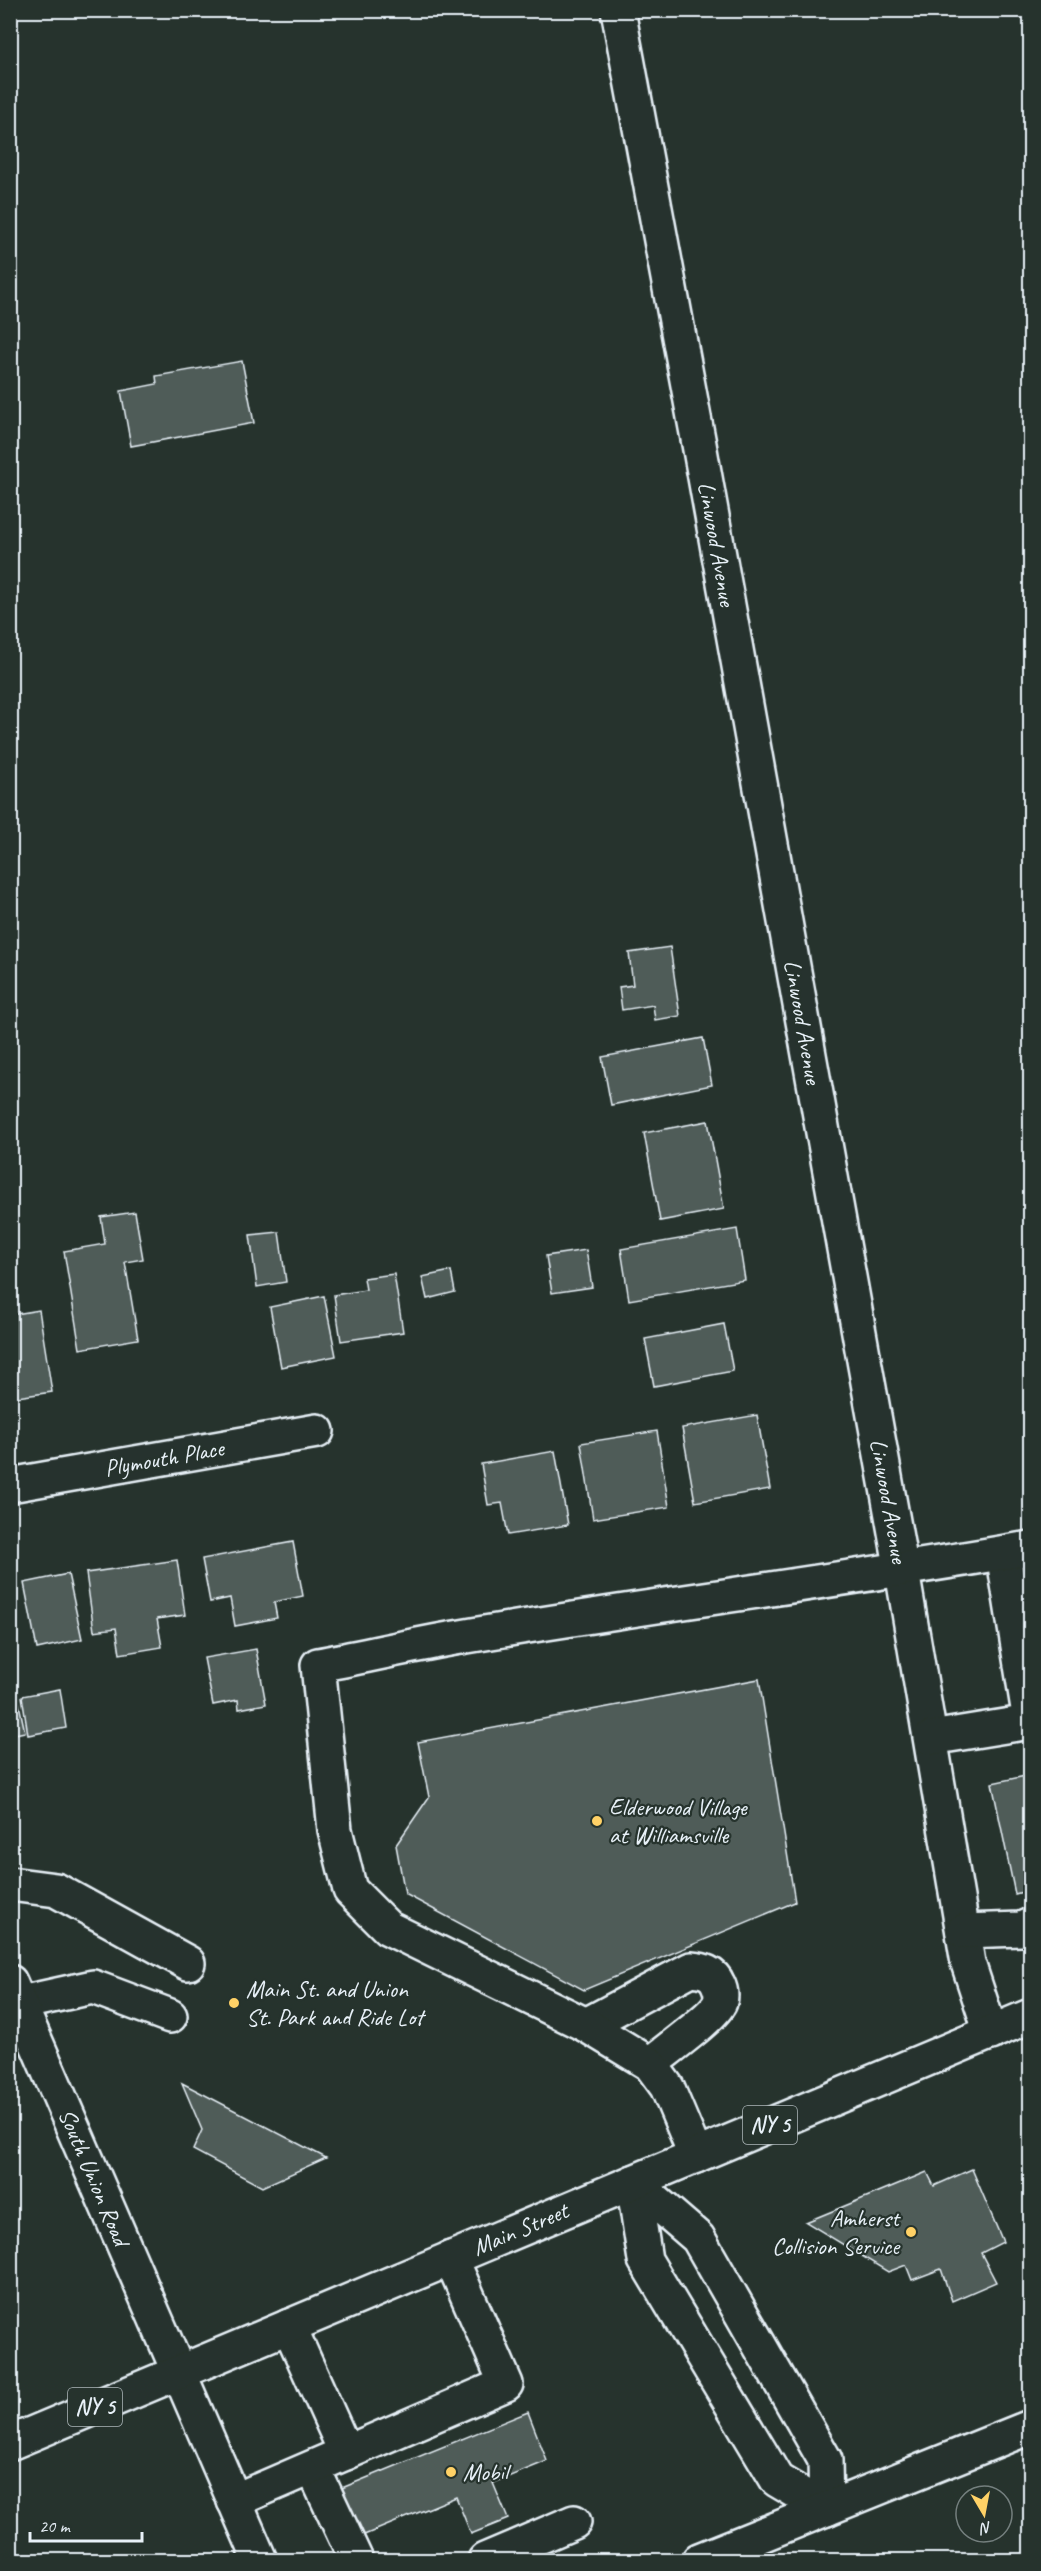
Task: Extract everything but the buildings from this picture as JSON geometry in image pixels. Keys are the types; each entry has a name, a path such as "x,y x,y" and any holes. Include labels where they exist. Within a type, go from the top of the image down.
{"street":[{"name":"Linwood Avenue","path":"618,10 697,432 902,1571 968,1963 991,2033"},
{"name":"Plymouth Place","path":"10,1485 317,1431"},
{"path":"696,2156 667,2086 650,2064 586,2025 388,1928 350,1890 335,1830 318,1665 459,1637 687,1601 902,1571 1017,1550 1030,1721 931,1738"},
{"path":"10,1884 56,1890 188,1963"},
{"path":"963,1931 1021,1929 1030,1925"},
{"path":"586,2025 691,1969 703,1970 716,1978 722,1991 719,2004 705,2019 650,2064"},
{"path":"15,1992 93,1986 170,2016"},
{"name":"South Union Road","path":"15,1992 260,2560"},
{"name":"Main Street","path":"10,2443 1030,2016"},
{"path":"633,2182 698,2238 825,2460 826,2509"},
{"path":"633,2182 645,2260 777,2480 826,2509"},
{"path":"234,2501 506,2384 451,2258"},
{"path":"289,2326 346,2453"},
{"path":"699,2560 1030,2427"},
{"path":"313,2468 356,2560"},
{"path":"484,2560 574,2522"}],"place":[{"name":"Elderwood Village at Williamsville","path":"597,1821"},
{"name":"Main St. and Union St. Park and Ride Lot","path":"234,2003"},
{"name":"Amherst Collision Service","path":"911,2232"},
{"name":"Mobil","path":"451,2472"}]}
